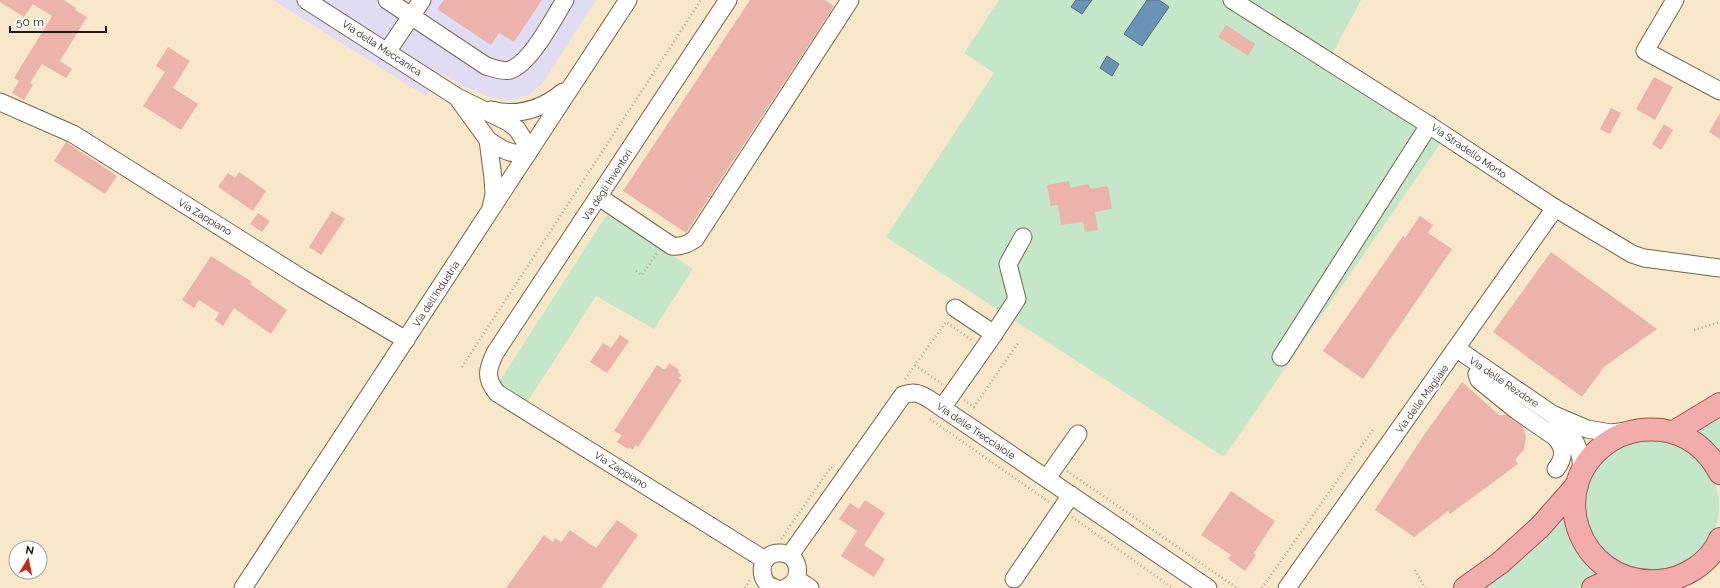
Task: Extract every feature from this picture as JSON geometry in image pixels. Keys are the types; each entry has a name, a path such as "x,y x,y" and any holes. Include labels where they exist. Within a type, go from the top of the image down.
{"main road":[{"path":"1674,432 1720,404"},
{"path":"1465,588 1500,563 1540,527 1579,479 1594,454 1617,436 1634,431 1651,429 1674,432 1696,443 1713,460 1720,473"},
{"path":"1579,479 1574,504 1576,523 1583,541 1594,557 1608,569 1625,578 1653,585"},
{"path":"1593,588 1604,583 1653,585 1666,581 1686,574 1719,548"}],"street":[{"name":"Via della Meccanica","path":"306,0 457,97 517,129 524,140 528,153 519,155 503,150 488,140 457,97"},
{"path":"386,0 486,66 498,70 509,70 520,65 531,53 565,0"},
{"path":"387,52 422,0"},
{"name":"Via dell'Industria","path":"243,588 628,0"},
{"name":"Via degli Inventori","path":"488,371 495,353 728,0"},
{"path":"599,197 672,246 680,247 689,244 695,239 850,0"},
{"name":"Via Stradello Morto","path":"1232,0 1429,125 1555,208 1632,254 1644,258 1720,268"},
{"path":"1674,0 1645,51 1720,91"},
{"name":"Via della Meccanica","path":"457,97 492,110 506,113 522,112 549,103 571,86"},
{"name":"Via Zappiano","path":"0,102 73,134 303,279 406,340"},
{"path":"1280,356 1429,125"},
{"name":"Via della Meccanica","path":"488,140 494,194 491,211"},
{"name":"Via delle Magliaie","path":"1287,588 1555,208"},
{"path":"942,408 994,334 1016,299 1008,264 1023,238"},
{"path":"955,308 994,334"},
{"name":"Via delle Rezdore","path":"1457,349 1552,414 1587,429 1610,433 1651,429"},
{"path":"1483,367 1477,374 1479,380 1516,410 1560,442 1564,454 1556,469"},
{"name":"Via Zappiano","path":"488,371 491,386 497,393 765,560"},
{"name":"Via delle Trecciaiole","path":"901,399 903,395 912,392 920,394 1047,478 1208,588"},
{"path":"790,555 901,399"},
{"name":"Via delle Rezdore","path":"1552,414 1573,438 1579,448 1582,467 1579,479"},
{"path":"1047,478 1078,434"},
{"path":"1014,579 1071,495"},
{"path":"770,587 762,576 761,570 765,560 774,553 785,553 790,555 797,564 798,574 790,584 810,588"}],"path":[{"path":"462,367 701,0"},
{"path":"636,271 642,275 665,241"},
{"path":"901,399 894,394 946,322 976,343"},
{"path":"1694,330 1720,322"},
{"path":"1262,588 1374,428"},
{"path":"777,544 830,467 836,468"},
{"path":"1415,570 1425,588"},
{"path":"744,588 750,580 749,574"}],"shaded area":[{"path":"273,0 596,0 542,84 529,95 509,100 490,97 461,85 441,73 426,96"}],"green space":[{"path":"999,0 1361,0 1330,58 1446,135 1224,457 886,237 994,73 964,53"},
{"path":"608,213 693,269 654,329 596,296 526,404 497,385"},
{"path":"1720,414 1720,451 1697,431"},
{"path":"1652,439 1665,440 1678,444 1689,450 1704,464 1714,480 1718,493 1718,519 1714,532 1708,543 1694,558 1678,568 1665,572 1652,573 1639,572 1626,568 1615,562 1600,548 1590,532 1586,519 1585,506 1586,493 1590,480 1596,469 1610,454 1626,444 1639,440"},
{"path":"1565,513 1586,561 1591,568 1603,576 1577,588 1479,588 1538,545"}],"water":[{"path":"1076,0 1092,0 1082,14 1071,7"},
{"path":"1147,0 1159,0 1169,7 1142,46 1124,34"},
{"path":"1107,56 1119,64 1112,76 1100,68"}],"building":[{"path":"0,0 64,0 76,8 75,10 87,17 60,61 72,69 66,78 42,64 30,83 33,85 24,100 12,93 19,81 14,78 52,16 33,4 24,17 0,2"},
{"path":"444,0 542,0 514,42 499,33 491,45 437,9"},
{"path":"750,0 825,0 834,6 686,233 623,191"},
{"path":"1226,25 1255,44 1248,56 1218,37"},
{"path":"168,47 190,61 173,88 198,104 181,130 143,106 165,72 156,66"},
{"path":"1654,77 1673,87 1655,120 1636,109"},
{"path":"1611,108 1621,113 1610,134 1600,129"},
{"path":"1720,113 1720,139 1709,132"},
{"path":"1664,124 1673,130 1661,150 1652,144"},
{"path":"66,142 117,176 105,194 54,161"},
{"path":"239,172 266,191 253,211 218,187 228,173 235,178"},
{"path":"1069,181 1070,188 1088,184 1091,189 1108,186 1112,209 1095,212 1098,230 1085,232 1083,222 1061,225 1058,205 1051,206 1047,185"},
{"path":"332,211 345,219 321,255 309,247"},
{"path":"258,213 270,221 262,232 250,224"},
{"path":"1420,216 1433,225 1428,233 1452,249 1363,379 1323,351 1403,236 1405,238"},
{"path":"1551,252 1657,329 1604,367 1582,397 1493,332"},
{"path":"211,256 252,282 250,284 287,310 271,334 234,308 223,326 215,320 219,313 199,300 194,308 182,300"},
{"path":"620,335 629,341 607,373 590,362 603,343 611,348"},
{"path":"669,363 679,370 678,372 681,375 679,378 682,380 638,447 635,445 633,450 629,447 628,449 617,442 622,435 614,431 657,365 665,370"},
{"path":"1462,382 1499,415 1507,415 1523,427 1526,437 1524,449 1515,460 1518,464 1450,514 1448,511 1414,537 1375,510 1424,435"},
{"path":"1231,491 1275,521 1254,553 1256,555 1245,571 1228,559 1231,555 1201,535"},
{"path":"865,500 885,513 864,545 885,559 874,577 841,556 857,531 839,519 850,503 859,509"},
{"path":"617,520 638,535 601,588 506,588 544,535 553,542 555,538 561,542 570,530 596,548"}]}
